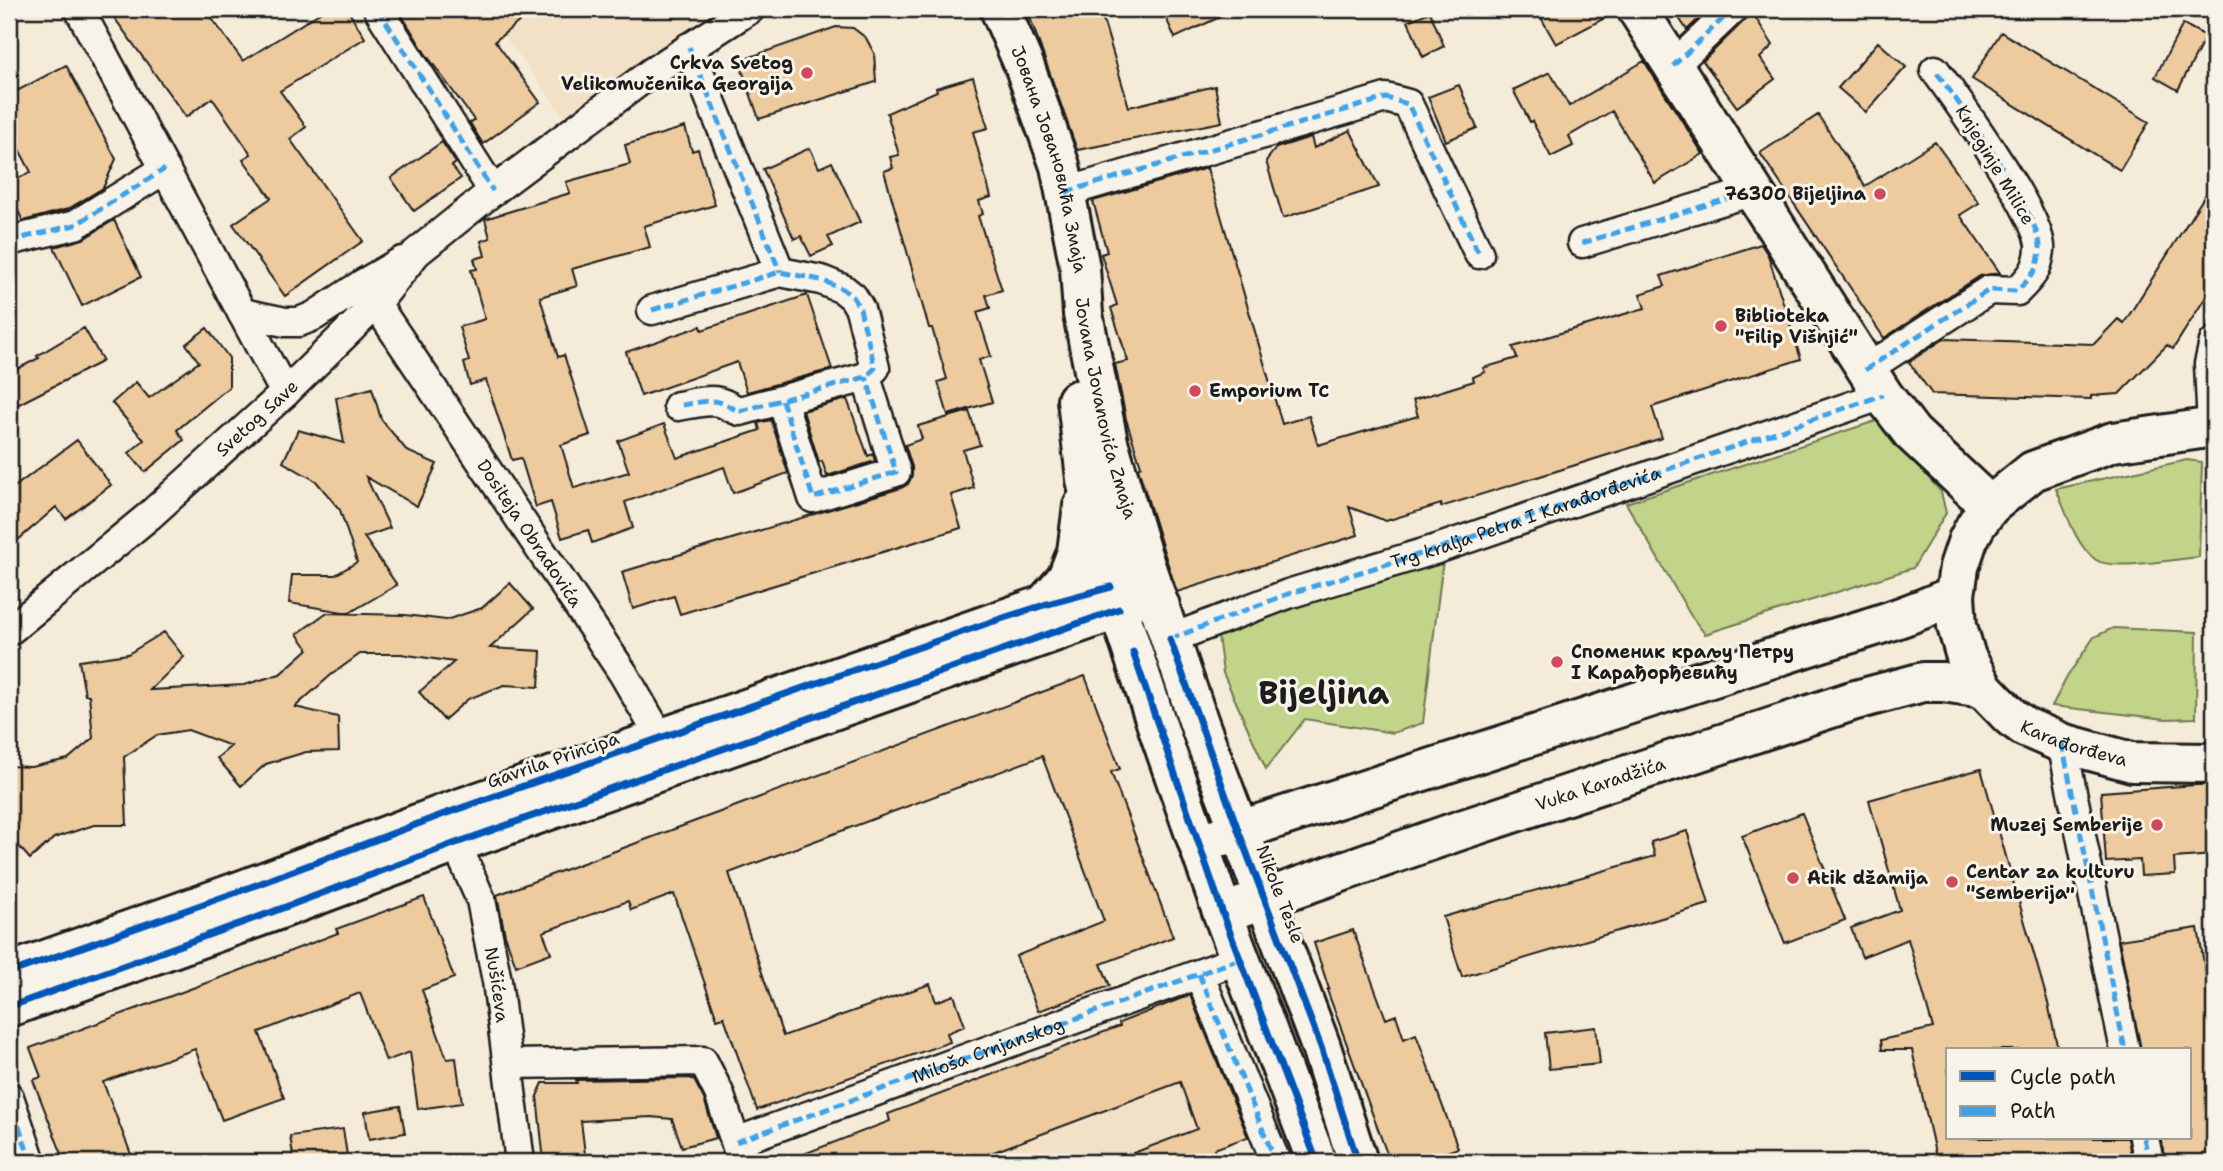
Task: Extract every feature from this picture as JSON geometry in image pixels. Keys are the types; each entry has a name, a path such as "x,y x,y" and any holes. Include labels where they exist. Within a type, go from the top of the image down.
{"main road":[{"name":"Јована Јовановића Змаја","path":"1000,9 1024,65 1060,166 1080,268 1083,314"},
{"path":"1637,9 1874,382 1912,433 1990,506"},
{"name":"Jovana Jovanovića Zmaja","path":"1083,314 1075,378 1086,479 1095,525 1139,597"},
{"name":"Jovana Jovanovića Zmaja","path":"1083,314 1139,597"},
{"path":"1974,673 1957,626 1955,595 1959,567 1968,540 1990,506 2033,471 2068,457 2113,442 2213,427"},
{"path":"1086,479 1077,552 1049,619 1106,646 1140,674"},
{"path":"1198,844 1886,623 1955,595"},
{"path":"1139,597 1140,674 1223,914 1317,1162"},
{"name":"Gavrila Principa","path":"9,972 240,891 450,829 1049,619 1139,597"},
{"name":"Nikole Tesle","path":"1139,597 1265,899 1321,1048 1358,1162"},
{"name":"Karađorđeva","path":"1974,673 2010,716 2025,727 2062,743 2132,762 2214,763"},
{"name":"Vuka Karadžića","path":"1223,914 1461,830 1852,701 1923,682 1943,681 1974,673"},
{"name":"Gavrila Principa","path":"9,1007 272,912 450,829"}],"street":[{"path":"79,9 285,393"},
{"path":"378,9 493,191"},
{"name":"Svetog Save","path":"9,631 149,516 285,393 376,304 416,253 493,191 652,72 750,9"},
{"path":"1672,66 1733,9"},
{"path":"689,47 780,272"},
{"name":"Knjeginje Milice","path":"1874,382 1989,290 2017,291 2035,273 2041,247 2031,219 1986,142 1935,70"},
{"path":"1066,192 1386,98 1408,104 1479,254"},
{"path":"9,241 75,225 165,169"},
{"path":"1582,243 1753,191"},
{"path":"242,313 285,322 299,322 314,316 416,253"},
{"path":"652,310 780,272 821,280 843,289 853,297 860,309 875,369 866,377 740,411 713,401 678,406"},
{"name":"Dositeja Obradovića","path":"376,304 623,673 669,753"},
{"path":"2213,427 2209,364 2214,342"},
{"path":"782,400 813,498 896,472 866,377"},
{"name":"Trg kralja Petra I Karađorđevića","path":"1139,597 1288,594 1437,549 1874,382"},
{"path":"2062,743 2125,1048"},
{"name":"Nušićeva","path":"450,829 481,900 497,981 520,1162"},
{"name":"Miloša Crnjanskog","path":"509,1064 703,1061 719,1093 739,1152 1240,959"},
{"path":"1199,974 1276,1162"},
{"path":"9,1097 31,1162"},
{"path":"2144,1140 2149,1162"}],"shaded area":[{"path":"485,9 714,9 565,118"},
{"path":"1173,1064 1197,1129 1155,1145 1161,1162 967,1162 1161,1089"}],"green space":[{"path":"1879,420 1941,492 1946,513 1913,568 1705,634 1691,616 1626,503"},
{"path":"2187,460 2202,462 2199,557 2116,564 2104,563 2089,554 2072,527 2056,489"},
{"path":"1443,560 1423,723 1393,733 1305,719 1266,769 1223,673 1217,629"},
{"path":"2113,628 2197,632 2196,718 2166,719 2052,706 2067,677 2094,637"}],"building":[{"path":"108,9 205,9 243,61 326,9 347,9 365,38 280,91 306,127 290,139 363,241 285,296 233,224 271,198 243,159 251,154 212,98 186,117"},
{"path":"398,9 535,9 495,41 540,102 483,144 470,123 474,120 425,53"},
{"path":"1027,9 1100,9 1129,107 1215,86 1222,122 1077,150"},
{"path":"1162,9 1237,9 1175,38"},
{"path":"1536,9 1615,9 1616,12 1556,44"},
{"path":"1673,9 1709,9 1687,30"},
{"path":"1750,9 1773,45 1760,58 1775,79 1737,107 1703,61 1744,21"},
{"path":"1430,12 1444,46 1423,57 1408,21"},
{"path":"2183,24 2206,36 2178,90 2155,77"},
{"name":"Crkva Svetog Velikomučenika Georgija","path":"836,27 853,28 866,38 874,53 876,82 759,119 739,61"},
{"path":"2001,32 2149,122 2120,170 1972,79"},
{"path":"1878,42 1906,67 1866,112 1838,88"},
{"path":"1644,61 1703,154 1655,183 1612,111 1569,136 1573,146 1551,157 1513,90 1550,72 1569,106"},
{"path":"66,65 116,159 103,188 68,209 23,221 9,193 9,183 31,172 9,130 9,95"},
{"path":"973,77 988,128 973,132 991,197 979,201 983,214 978,216 1002,290 986,295 990,308 977,312 991,356 979,360 992,402 948,415 938,382 947,379 932,328 929,328 884,171 893,168 890,157 899,155 887,113 937,91 936,88"},
{"path":"1459,85 1477,128 1446,141 1428,97"},
{"name":"76300 Bijeljina","path":"1818,115 1865,186 1935,142 1979,203 1960,215 2000,273 1980,276 1884,338 1760,153"},
{"path":"685,127 692,151 698,149 715,205 644,226 650,247 572,269 577,286 540,297 558,357 564,355 590,435 561,445 574,488 629,472 618,441 664,424 677,458 760,430 758,423 771,420 788,473 733,493 724,467 625,502 633,528 592,543 588,530 562,538 551,502 536,507 521,458 512,460 486,380 470,385 464,363 469,361 459,327 485,319 471,270 477,269 474,259 485,256 481,241 490,238 485,219 570,193 566,182 630,164 625,145"},
{"path":"1350,130 1379,187 1283,218 1266,161 1276,148 1311,137 1314,148"},
{"path":"442,142 456,163 452,166 461,178 414,211 391,178"},
{"path":"810,148 819,168 832,162 860,222 828,237 833,246 811,256 801,236 794,239 763,169"},
{"path":"1207,168 1282,424 1309,416 1318,445 1418,416 1413,400 1474,381 1473,377 1485,372 1483,368 1517,358 1513,347 1645,308 1640,294 1665,286 1661,276 1761,244 1768,255 1801,359 1652,407 1662,438 1441,507 1441,504 1386,521 1349,507 1358,535 1177,592 1138,468 1141,466 1126,419 1115,364 1128,361 1111,308 1117,305 1101,254 1107,252 1093,201"},
{"path":"2214,181 2214,284 2173,349 2167,345 2119,394 2091,396 2091,399 1932,394 1909,362 1944,339 2094,344 2118,319 2124,323"},
{"path":"114,220 141,277 82,306 54,247 83,239"},
{"path":"807,295 832,369 747,392 737,362 641,396 626,352 701,326 702,330"},
{"path":"84,328 103,361 9,409 9,373 39,358 37,356"},
{"path":"207,328 229,358 229,387 177,430 184,440 145,472 129,453 144,440 112,403 136,382 149,398 199,362 186,344"},
{"path":"372,388 381,419 407,451 437,464 417,506 366,477 390,528 364,537 397,585 349,613 289,603 292,575 335,575 357,562 340,510 316,481 283,462 298,430 344,443 336,398"},
{"path":"847,399 868,456 873,454 875,461 827,476 822,461 819,462 803,411"},
{"path":"969,411 980,445 963,450 974,488 951,495 961,528 680,614 674,596 633,609 622,572 901,488 908,484 912,476 905,445 922,439 918,426"},
{"path":"77,440 111,485 66,519 56,507 9,548 9,491"},
{"path":"510,583 533,609 490,648 541,651 539,687 504,685 468,699 444,720 419,692 454,662 401,654 360,654 295,707 338,717 339,751 306,752 266,764 241,786 217,758 231,746 188,730 157,735 124,757 127,825 94,825 54,838 30,859 9,835 9,766 31,767 68,759 93,738 89,695 85,695 79,661 128,654 164,632 184,657 150,690 244,685 280,674 308,649 297,634 326,613 405,615 446,620 482,608"},
{"path":"1085,676 1120,769 1111,772 1173,937 1101,964 1110,986 1038,1011 1016,956 1104,921 1042,756 729,873 783,1036 930,984 936,1002 954,995 965,1026 947,1033 950,1042 757,1110 724,1017 717,1019 674,894 631,910 628,901 543,932 551,953 516,966 505,935 497,895"},
{"path":"1981,769 2048,1003 2058,1048 1946,1048 1946,1140 2128,1140 2132,1162 1937,1162 1912,1050 1882,1050 1881,1040 1933,1028 1908,939 1862,957 1851,928 1900,910 1869,800"},
{"name":"Muzej Semberije","path":"2207,785 2208,795 2214,795 2214,855 2174,858 2175,874 2141,876 2140,860 2106,862 2101,792"},
{"name":"Atik džamija","path":"1802,813 1845,920 1785,943 1742,836"},
{"path":"1687,831 1709,904 1462,977 1443,917 1655,856 1651,842"},
{"path":"424,897 454,978 422,990 447,1059 456,1058 462,1103 418,1109 410,1052 386,1061 360,993 259,1032 284,1098 222,1120 195,1049 103,1082 134,1162 65,1162 33,1080 41,1077 30,1048 338,933 336,929"},
{"path":"2198,928 2214,1026 2214,1162 2165,1162 2161,1140 2192,1140 2192,1048 2141,1048 2119,940"},
{"path":"1353,930 1386,1019 1396,1015 1404,1039 1416,1034 1458,1148 1419,1162 1390,1162 1327,990 1329,989 1314,943"},
{"path":"1190,995 1248,1137 1214,1149 1219,1162 1115,1162 1197,1129 1180,1082 967,1162 788,1160 890,1121 888,1114 1120,1026 1119,1023"},
{"path":"1596,1027 1600,1064 1549,1069 1545,1033"},
{"path":"694,1080 704,1099 716,1138 682,1147 672,1119 651,1117 581,1121 586,1162 544,1162 537,1096 543,1083"},
{"path":"400,1106 405,1133 369,1139 365,1112"},
{"path":"343,1129 348,1162 294,1162 290,1136"}],"marked path":[{"path":"378,9 493,191"},
{"path":"1673,66 1733,9"},
{"path":"689,47 780,272"},
{"path":"1865,370 1989,290 2017,291 2038,263 2040,250 2028,213 1979,132 1935,70"},
{"path":"1066,192 1386,98 1408,104 1479,254"},
{"path":"9,241 75,225 165,169"},
{"path":"1582,243 1753,191"},
{"path":"652,310 780,272 821,280 843,289 853,297 860,309 875,368 866,377 740,411 714,401 678,406"},
{"path":"782,400 813,498 896,472 866,377"},
{"path":"1170,639 1288,594 1437,549 1883,395"},
{"path":"2062,743 2125,1048"},
{"path":"736,1142 1240,959"},
{"path":"1199,974 1276,1162"},
{"path":"9,1097 31,1162"},
{"path":"2144,1140 2149,1162"}],"cycle path":[{"path":"9,973 240,891 444,814 985,624 1111,587"},
{"path":"9,1007 456,843 1119,609"},
{"path":"1170,639 1238,830 1321,1047 1358,1162"},
{"path":"1133,652 1223,914 1317,1162"}],"place":[{"name":"Crkva Svetog Velikomučenika Georgija","path":"807,73"},
{"name":"76300 Bijeljina","path":"1880,194"},
{"name":"Biblioteka \"Filip Višnjić\"","path":"1721,326"},
{"name":"Emporium TC","path":"1195,391"},
{"name":"Споменик краљу Петру I Карађорђевићу","path":"1557,662"},
{"name":"Muzej Semberije","path":"2157,825"},
{"name":"Atik džamija","path":"1793,878"},
{"name":"Centar za kulturu \"Semberija\"","path":"1952,882"}],"district":[{"name":"Bijeljina","path":"1324,692"}]}
